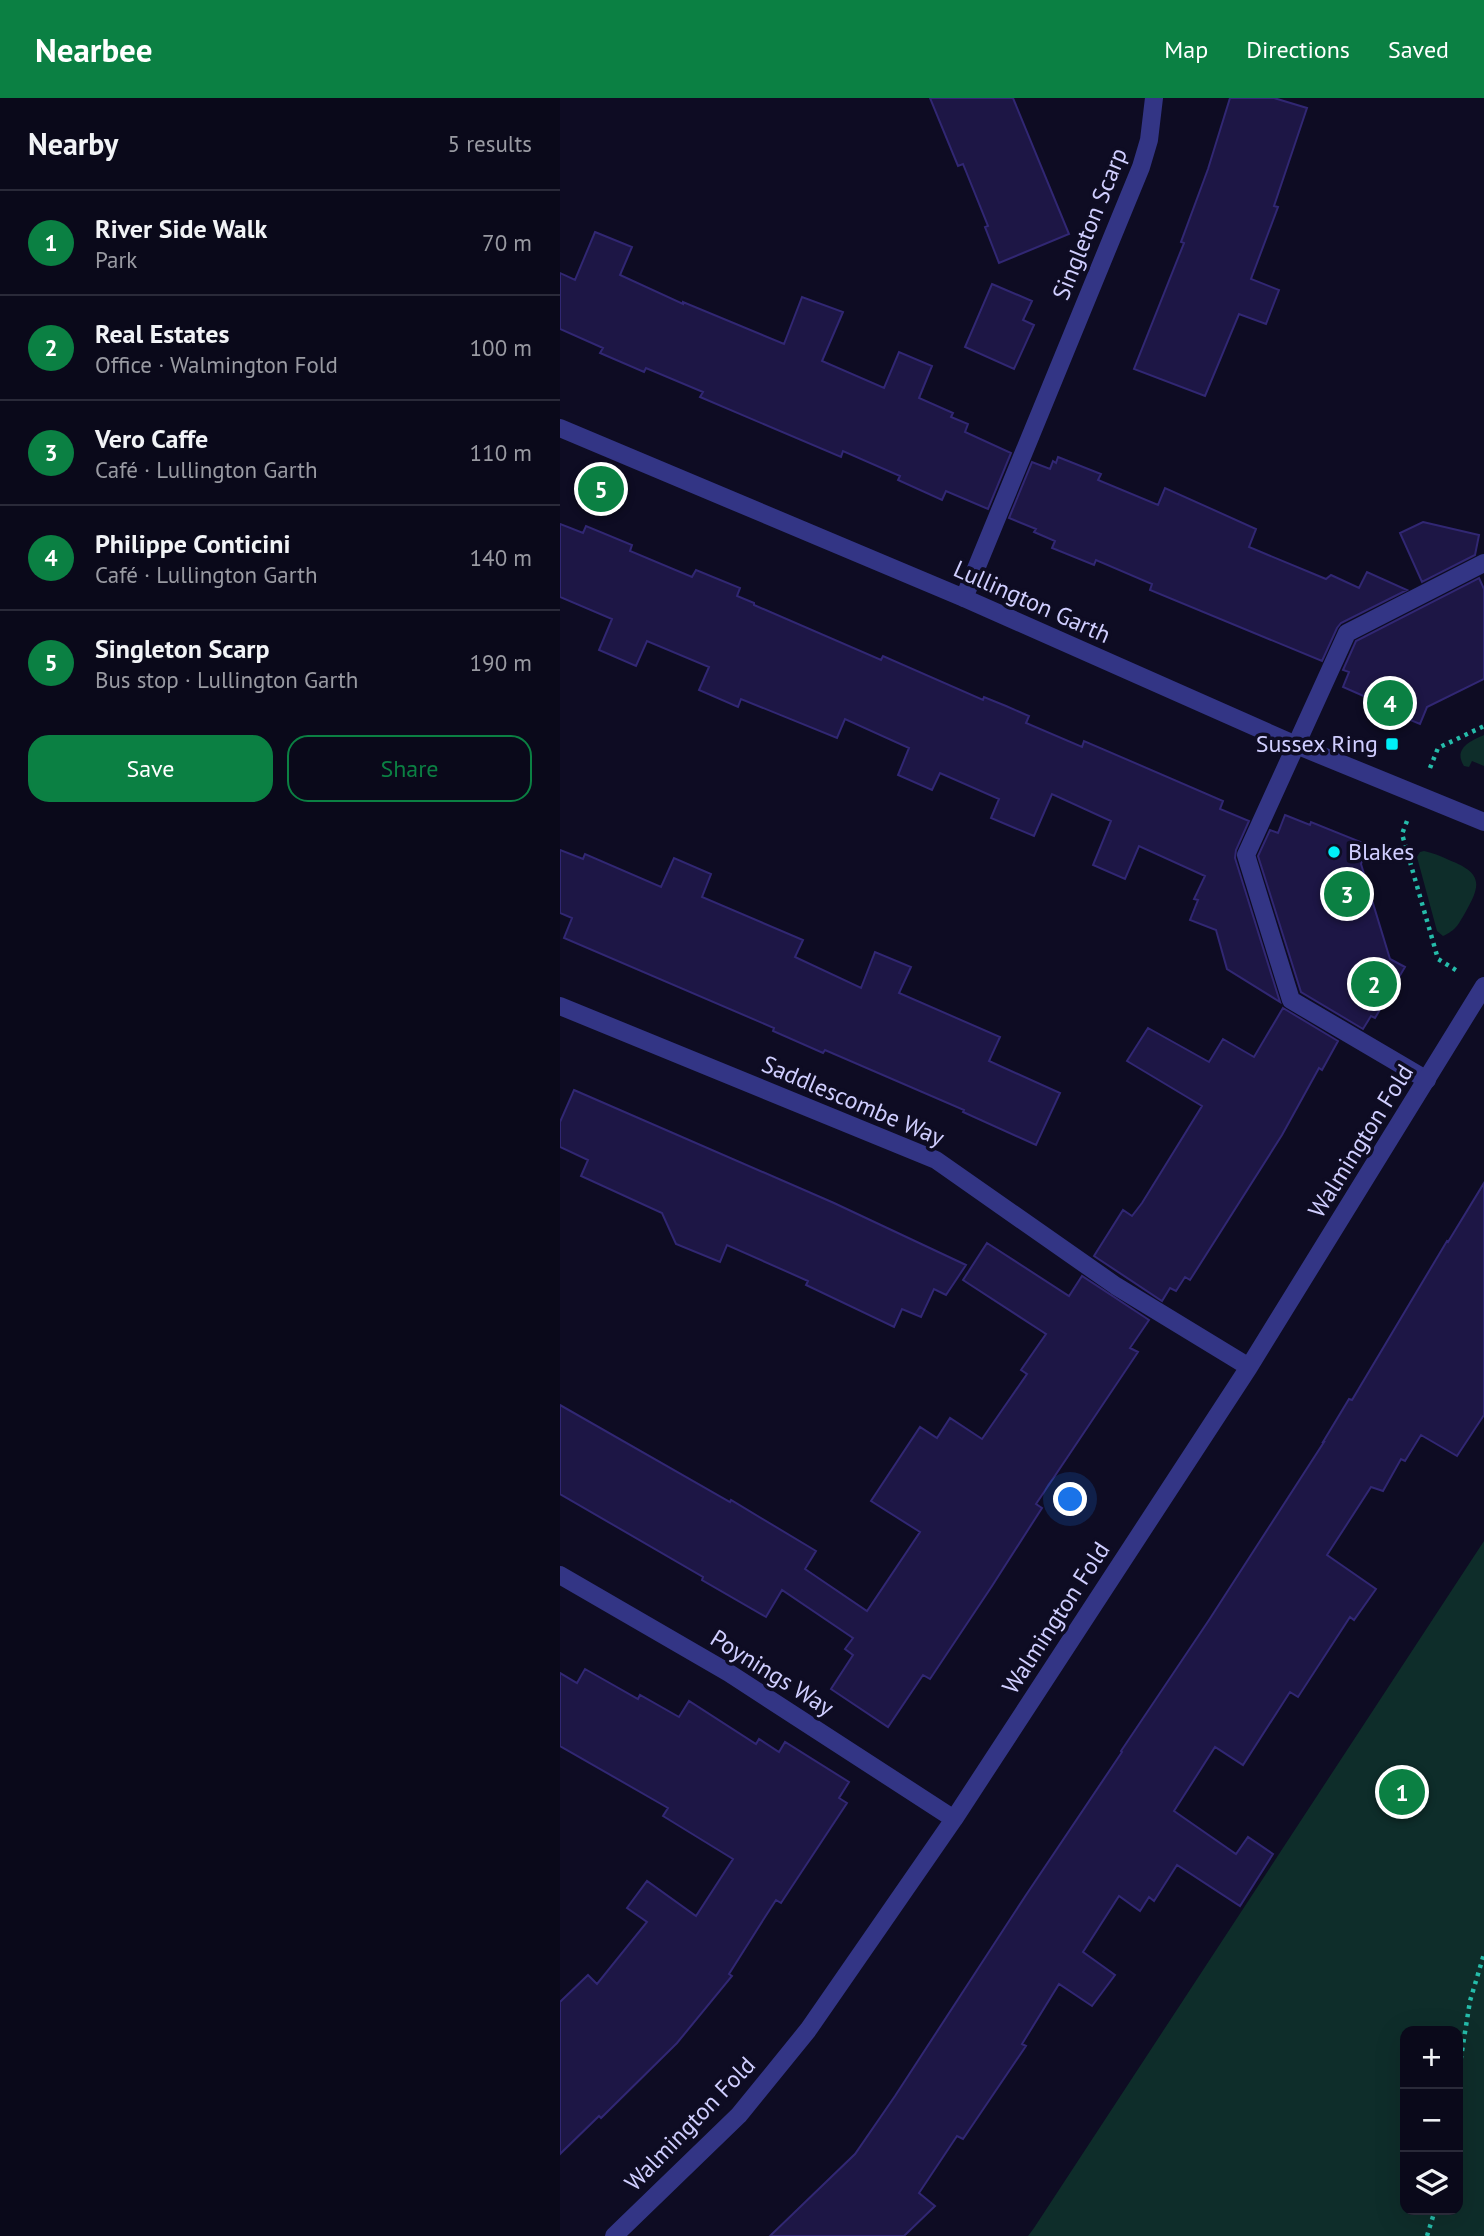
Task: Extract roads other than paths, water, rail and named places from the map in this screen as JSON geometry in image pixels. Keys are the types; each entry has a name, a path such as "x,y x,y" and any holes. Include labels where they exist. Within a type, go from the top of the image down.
{"street":[{"name":"Singleton Scarp","path":"964,598 1141,167 1149,140 1154,98"},
{"name":"Lullington Garth","path":"560,428 964,598 1296,745 1484,822"},
{"path":"1427,1080 1292,1000 1246,855 1348,633 1484,563"},
{"name":"Walmington Fold","path":"614,2236 748,2105 808,2030 954,1819 1250,1367 1484,987"},
{"name":"Saddlescombe Way","path":"560,1006 936,1160 1116,1286 1250,1367"},
{"name":"Poynings Way","path":"560,1575 729,1672 954,1819"}],"place":[{"name":"Singleton Scarp","path":"601,489"},
{"name":"Philippe Conticini","path":"1390,703"},
{"name":"Sussex Ring","path":"1392,744"},
{"name":"Blakes","path":"1334,852"},
{"name":"Vero Caffe","path":"1347,894"},
{"name":"Real Estates","path":"1374,984"},
{"name":"River Side Walk","path":"1402,1792"}]}
